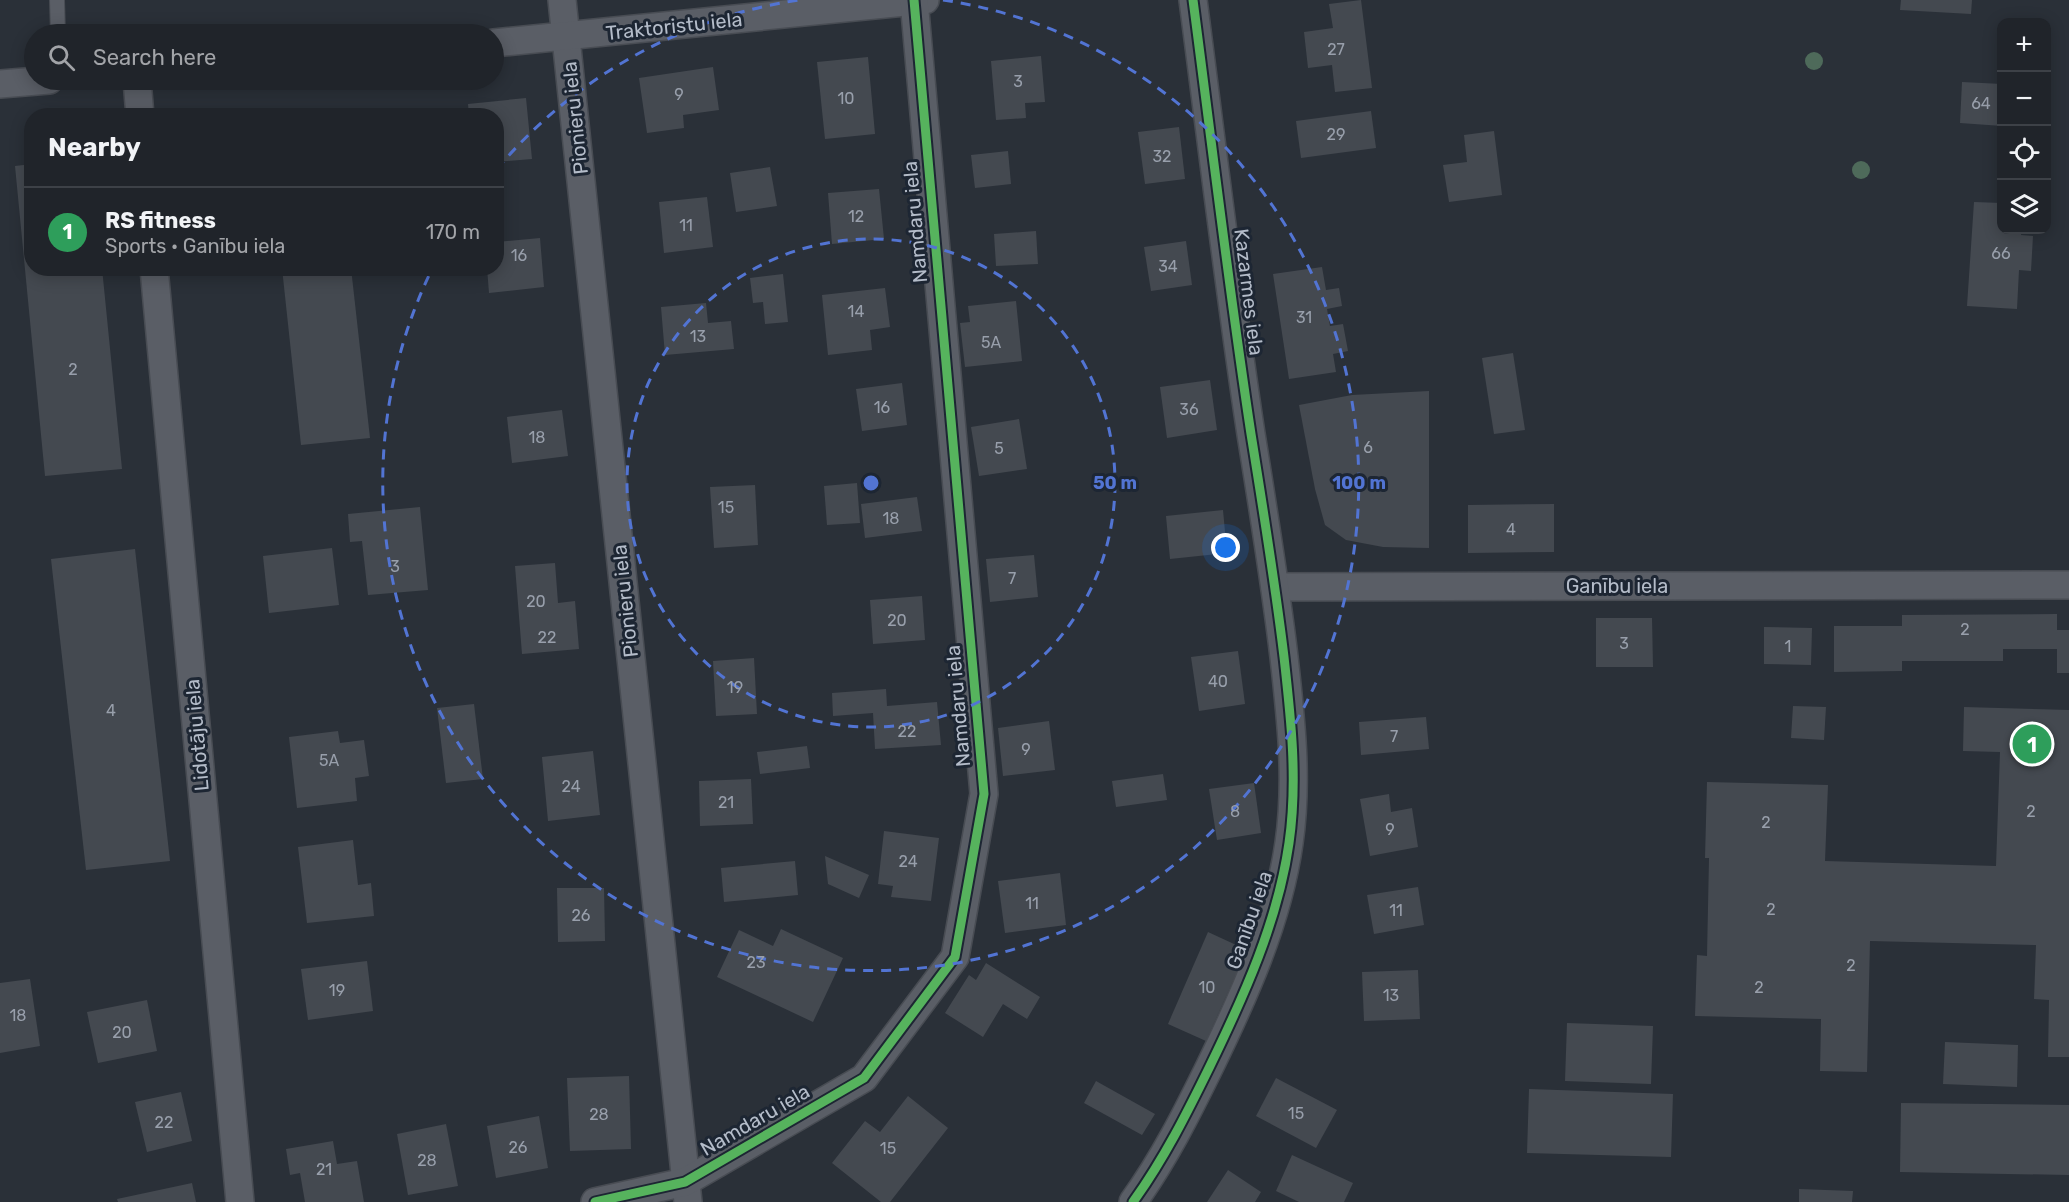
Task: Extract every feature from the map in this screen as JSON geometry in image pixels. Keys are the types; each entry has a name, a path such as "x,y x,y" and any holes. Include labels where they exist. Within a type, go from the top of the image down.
{"street":[{"name":"Pionieru iela","path":"562,0 686,1192"},
{"name":"Traktoristu iela","path":"504,42 918,0"},
{"name":"Namdaru iela","path":"595,1202 686,1192 864,1078 956,957 984,794 918,0"},
{"name":"Kazarmes iela","path":"1193,0 1238,347 1275,587"},
{"path":"0,84 24,82"},
{"path":"138,90 139,108"},
{"name":"Lidotāju iela","path":"155,276 240,1202"},
{"name":"Ganību iela","path":"1133,1202 1173,1139 1226,1034 1267,932 1283,883 1295,775 1275,587 2069,585"}],"lane":[{"path":"57,0 58,24"}],"building":[{"path":"1361,0 1372,88 1335,92 1332,65 1308,68 1304,32 1333,28 1329,4"},
{"path":"1901,0 1972,0 1971,14 1900,10"},
{"path":"1041,56 1045,102 1025,103 1026,118 996,120 991,61"},
{"path":"868,57 875,134 825,139 817,62"},
{"path":"713,67 719,110 683,115 684,128 647,133 639,78"},
{"path":"1962,82 1997,84 1997,126 1960,123"},
{"path":"526,98 532,159 504,161 504,108 468,108 468,104"},
{"path":"1371,111 1376,148 1301,158 1296,121"},
{"path":"1179,127 1185,179 1145,184 1138,132"},
{"path":"1494,131 1502,195 1449,202 1443,165 1467,162 1464,135"},
{"path":"1008,151 1011,184 975,188 971,155"},
{"path":"24,165 24,259 15,166"},
{"path":"770,167 777,206 736,212 730,173"},
{"path":"879,189 884,239 832,244 828,193"},
{"path":"707,197 713,247 664,253 659,202"},
{"path":"1974,202 1997,203 1997,234 2033,236 2031,271 2019,270 2017,309 1967,306"},
{"path":"1036,231 1038,264 996,266 994,234"},
{"path":"540,238 544,287 489,293 488,276 504,276 504,241"},
{"path":"1186,241 1192,285 1151,291 1144,247"},
{"path":"1322,267 1326,290 1339,288 1342,306 1327,309 1330,326 1343,324 1348,351 1333,354 1336,372 1289,379 1273,274"},
{"path":"783,274 788,322 765,324 763,302 753,303 750,278"},
{"path":"26,276 103,276 122,469 45,476"},
{"path":"283,276 352,276 370,438 301,445"},
{"path":"885,288 890,327 870,330 872,350 828,355 822,295"},
{"path":"1016,301 1022,361 965,367 960,323 970,322 968,306"},
{"path":"706,303 708,323 731,321 734,349 665,355 661,307"},
{"path":"1513,353 1525,430 1494,434 1482,358"},
{"path":"1210,380 1217,430 1167,438 1160,387"},
{"path":"902,383 907,425 862,431 856,389"},
{"path":"1429,391 1429,548 1383,547 1346,540 1325,525 1315,489 1299,405 1352,395"},
{"path":"562,410 568,456 512,463 507,417"},
{"path":"1019,419 1027,469 979,476 971,427"},
{"path":"857,483 860,523 827,525 824,486"},
{"path":"755,485 758,545 714,548 710,487"},
{"path":"917,497 922,531 865,538 861,504"},
{"path":"1554,504 1554,552 1468,553 1468,505"},
{"path":"420,507 428,590 368,595 362,541 350,542 348,514"},
{"path":"1223,510 1227,553 1170,559 1166,516"},
{"path":"332,548 339,605 269,613 263,556"},
{"path":"135,549 170,861 86,870 51,559"},
{"path":"1034,555 1038,597 990,602 986,559"},
{"path":"555,563 558,603 575,601 579,649 522,654 515,566"},
{"path":"922,596 925,640 873,644 870,600"},
{"path":"2057,614 2057,630 2069,630 2069,673 2057,673 2057,649 2003,649 2003,661 1902,661 1902,671 1834,672 1834,626 1902,626 1902,615"},
{"path":"1596,618 1652,618 1653,667 1596,667"},
{"path":"1764,627 1812,628 1811,665 1764,664"},
{"path":"1238,651 1245,704 1199,711 1191,657"},
{"path":"754,658 757,714 716,716 713,661"},
{"path":"886,689 887,706 937,702 941,745 875,749 873,713 833,716 832,693"},
{"path":"474,704 483,779 446,783 437,708"},
{"path":"1793,706 1826,707 1824,740 1791,738"},
{"path":"1964,707 2069,710 2069,1057 2048,1057 2049,1000 2034,999 2036,945 1870,941 1867,1072 1820,1071 1821,1019 1695,1016 1697,955 1707,956 1709,858 1705,858 1707,782 1828,785 1825,861 1996,866 2000,752 1963,751"},
{"path":"1426,717 1429,749 1361,755 1359,722"},
{"path":"1049,721 1055,770 1003,776 998,728"},
{"path":"338,731 340,743 364,740 369,776 355,778 357,801 297,808 289,737"},
{"path":"807,746 810,768 760,774 757,752"},
{"path":"593,751 600,815 548,821 542,757"},
{"path":"1163,774 1167,800 1116,807 1112,781"},
{"path":"751,779 753,824 700,826 699,781"},
{"path":"1254,783 1261,833 1217,840 1209,789"},
{"path":"1389,794 1391,812 1412,808 1418,847 1370,856 1360,799"},
{"path":"884,831 939,838 931,901 891,897 893,886 878,884"},
{"path":"353,840 358,885 371,883 374,916 307,923 298,847"},
{"path":"825,856 869,875 859,898 828,884"},
{"path":"795,861 798,895 724,902 721,868"},
{"path":"1060,873 1066,925 1005,933 998,881"},
{"path":"1418,887 1424,925 1374,934 1367,895"},
{"path":"557,888 604,888 605,941 558,942"},
{"path":"781,929 843,958 813,1022 717,977 739,930 773,946"},
{"path":"1208,932 1247,950 1206,1041 1168,1024"},
{"path":"367,961 373,1011 308,1020 301,969"},
{"path":"986,963 1040,997 1027,1019 1003,1004 983,1037 945,1013 969,975 976,980"},
{"path":"1418,970 1420,1019 1364,1021 1362,972"},
{"path":"30,979 40,1046 0,1053 0,983"},
{"path":"147,1000 157,1051 98,1063 87,1012"},
{"path":"1567,1023 1653,1026 1651,1084 1565,1081"},
{"path":"1945,1042 2018,1045 2017,1087 1943,1084"},
{"path":"629,1076 631,1149 570,1151 567,1078"},
{"path":"1276,1078 1337,1110 1316,1148 1256,1116"},
{"path":"1096,1081 1155,1114 1142,1135 1084,1103"},
{"path":"1529,1089 1673,1094 1671,1157 1527,1153"},
{"path":"181,1092 192,1141 147,1152 135,1102"},
{"path":"908,1096 948,1128 890,1202 881,1202 832,1163 865,1121 880,1132"},
{"path":"1901,1103 2069,1105 2069,1175 1900,1172"},
{"path":"539,1116 548,1168 496,1178 487,1126"},
{"path":"446,1124 458,1186 408,1195 397,1134"},
{"path":"333,1141 337,1164 357,1161 364,1202 305,1202 300,1173 290,1175 286,1149"},
{"path":"1292,1155 1353,1183 1344,1202 1299,1202 1276,1191"},
{"path":"1228,1170 1261,1192 1255,1202 1207,1202"},
{"path":"192,1183 196,1202 118,1202 117,1199"},
{"path":"1799,1189 1853,1191 1852,1202 1799,1202"}],"cycle path":[{"path":"595,1202 685,1182 864,1078 955,957 984,794 914,0"},
{"path":"1133,1202 1165,1152 1193,1101 1235,1013 1258,957 1277,901 1292,820 1293,773 1287,680 1269,545 1235,326 1193,0"}],"place":[{"name":"RS fitness","path":"2032,744"}]}
